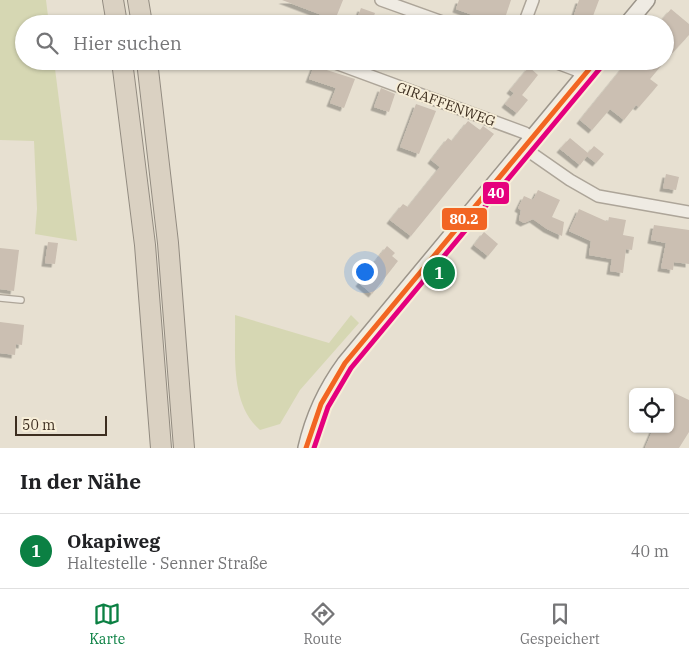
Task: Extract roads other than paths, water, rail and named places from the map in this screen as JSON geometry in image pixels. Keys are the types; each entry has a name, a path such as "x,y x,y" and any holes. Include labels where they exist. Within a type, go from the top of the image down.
{"highway":[{"path":"113,0 116,15"},
{"path":"138,0 140,15"},
{"path":"123,70 145,245 161,448"},
{"path":"148,70 168,243 184,448"}],"street":[{"path":"381,0 423,15"},
{"path":"527,15 533,0"},
{"path":"634,15 647,0"},
{"name":"GIRAFFENWEG","path":"354,70 525,133 528,143 570,180 598,196 689,212"},
{"path":"576,70 583,76"},
{"path":"306,448 319,407 335,377 588,70"}],"lane":[{"path":"0,298 21,300"}],"place":[{"name":"Okapiweg","path":"439,273"}]}
